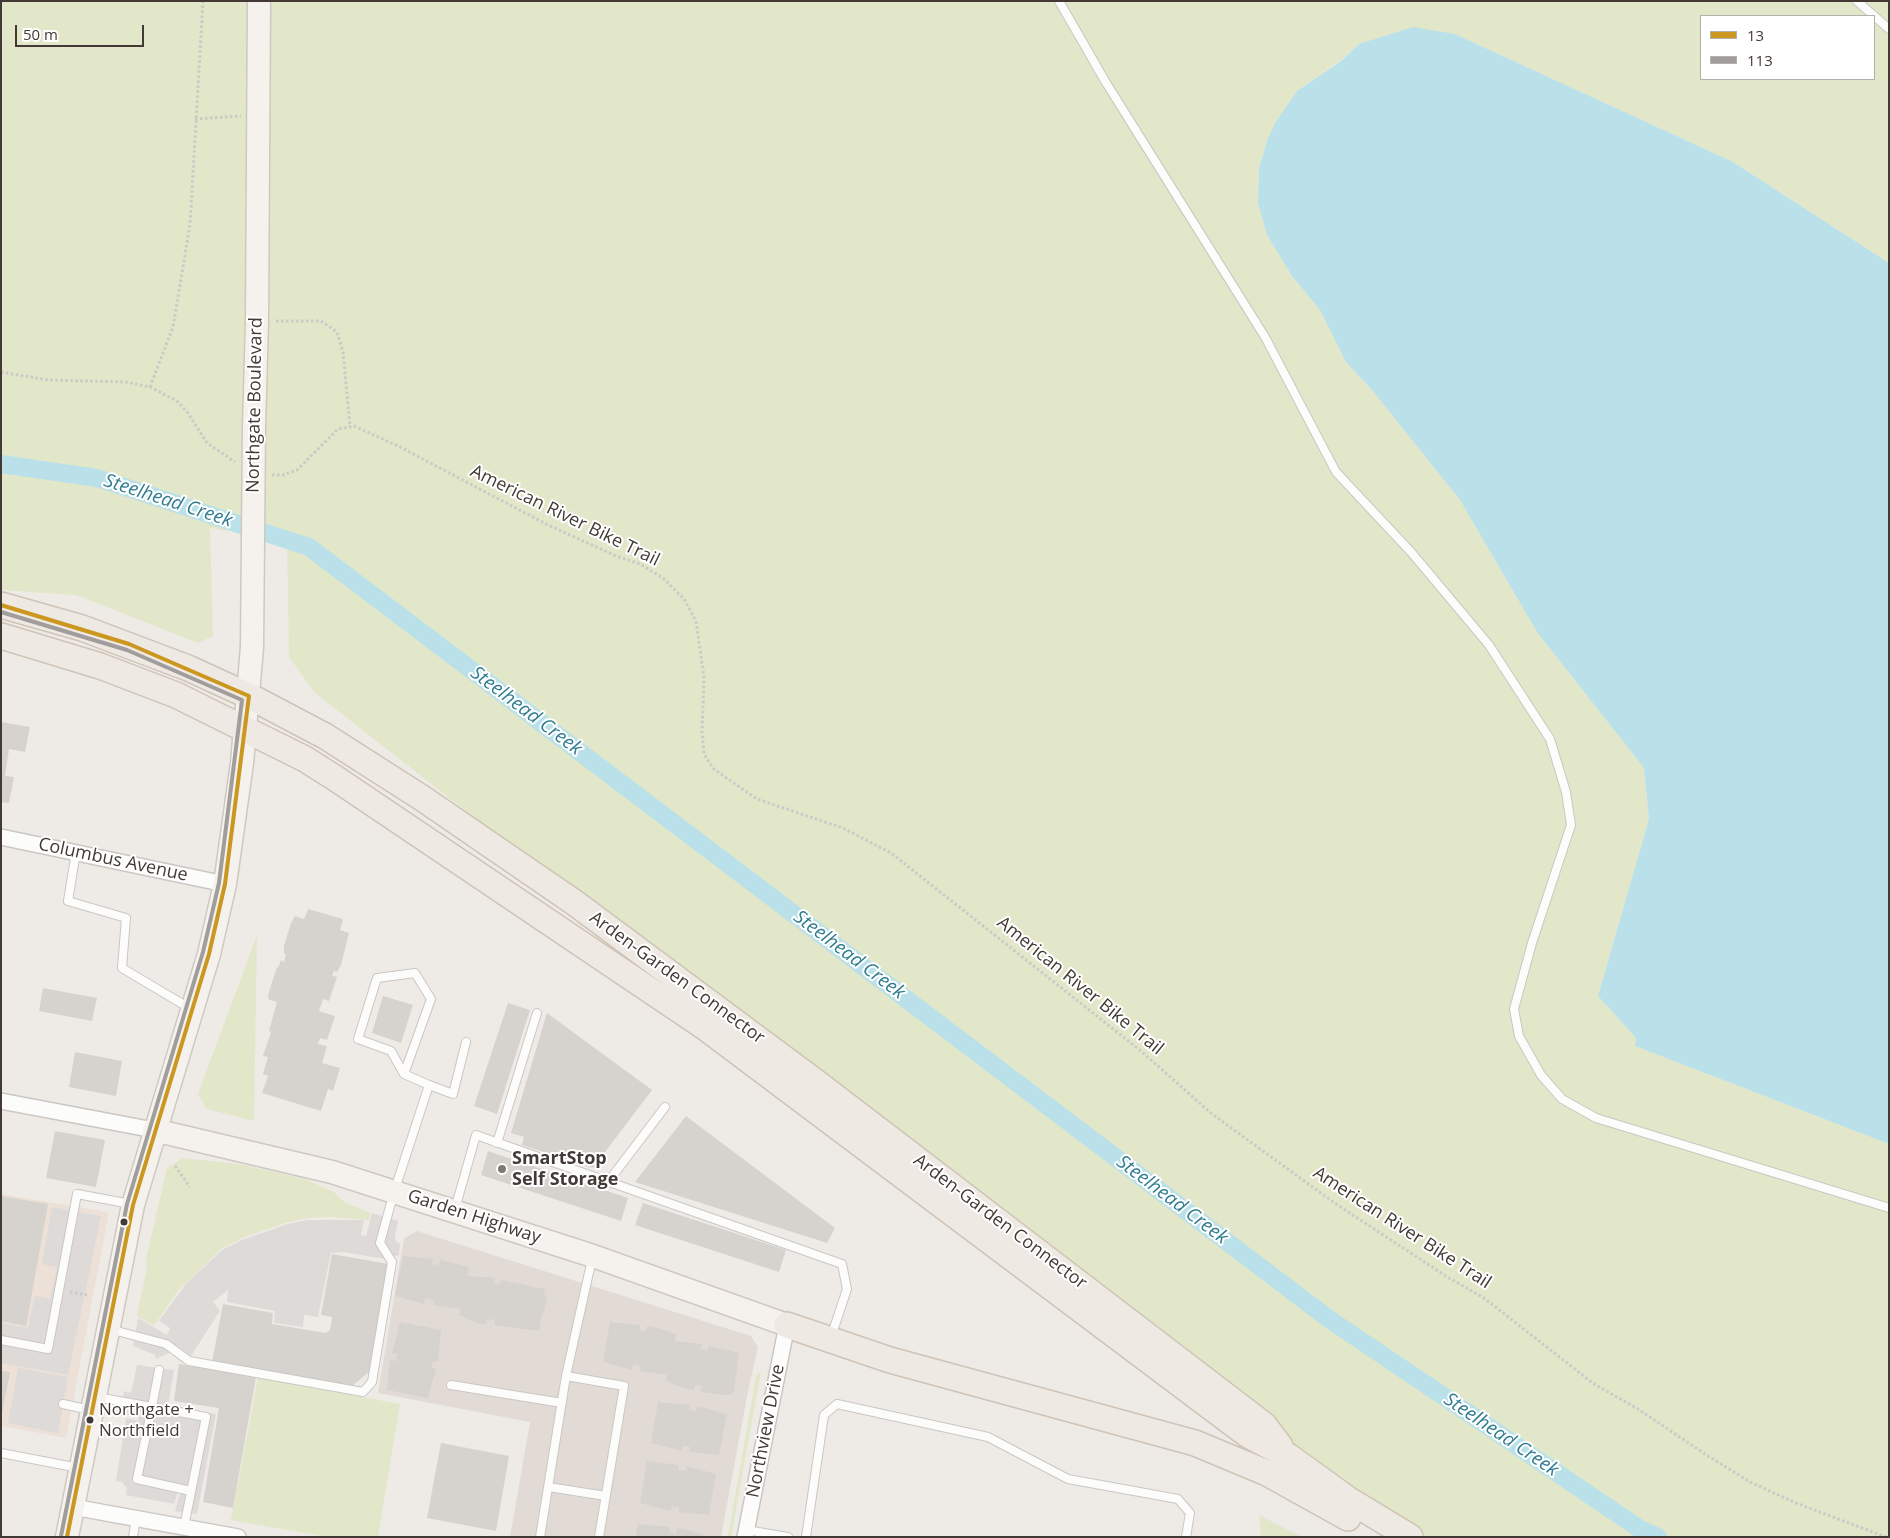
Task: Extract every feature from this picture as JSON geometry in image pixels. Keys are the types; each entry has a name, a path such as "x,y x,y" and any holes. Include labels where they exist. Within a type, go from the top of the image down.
{"main road":[{"name":"Northgate Boulevard","path":"68,1537 133,1205 154,1130 209,954 225,884 246,729 252,647 259,1"},
{"name":"Arden-Garden Connector","path":"1,605 129,644 188,668 248,696 358,757 513,860 636,947 832,1093 1264,1425 1288,1456"},
{"name":"Arden-Garden Connector","path":"1,636 62,653 176,695 305,759 357,792 706,1028 1248,1435 1288,1456 1342,1495 1406,1535"},
{"name":"Garden Highway","path":"154,1130 332,1172 593,1256 788,1325"},
{"path":"788,1325 890,1360 1195,1443 1267,1473 1350,1519 1406,1535"}],"street":[{"name":"Columbus Avenue","path":"1,837 225,884"},
{"path":"1,1101 154,1130"},
{"name":"Northview Drive","path":"746,1533 788,1325"},
{"path":"73,1507 238,1537"}],"lane":[{"path":"1059,1 1105,81 1265,337 1336,472 1410,552 1489,645 1550,739 1566,792 1571,825 1532,943 1514,1009 1519,1036 1541,1074 1562,1099 1596,1118 1889,1208"},
{"path":"1857,1 1872,15"},
{"path":"1875,17 1889,30"},
{"path":"76,852 68,901 126,918 122,968 192,1010"},
{"path":"404,1074 431,999 415,973 377,978 358,1039 391,1051 404,1074 452,1094 466,1042"},
{"path":"497,1143 537,1013"},
{"path":"108,1328 166,1344 189,1361 363,1392 372,1382 392,1262 380,1243 394,1192 429,1085"},
{"path":"608,1182 665,1107"},
{"path":"454,1211 476,1135 842,1264 846,1289 830,1340"},
{"path":"1,1340 48,1349 77,1194 133,1205"},
{"path":"540,1537 566,1376 593,1256"},
{"path":"160,1370 136,1479 191,1491"},
{"path":"566,1376 624,1386 599,1537"},
{"path":"451,1384 562,1403"},
{"path":"63,1404 94,1403 152,1407 206,1417 184,1527"},
{"path":"806,1537 824,1415 837,1404 988,1437 1068,1480 1178,1499 1190,1513 1186,1537"},
{"path":"1,1453 81,1468"},
{"path":"548,1487 606,1496"},
{"path":"132,1537 136,1518"},
{"path":"746,1533 788,1537"}],"path":[{"path":"150,387 172,327 188,234 203,1"},
{"path":"195,119 259,115"},
{"path":"257,321 311,319 321,321 333,328 340,337 343,352 350,426 338,429 297,470 283,475 265,474"},
{"path":"1,372 48,380 126,382 150,387 177,401 188,413 211,446 242,466"},
{"name":"American River Bike Trail","path":"350,426 400,447 548,526 616,556 640,564 663,578 684,599 696,621 704,677 702,732 704,754 713,768 725,778 756,799 843,828 891,853 1141,1051 1212,1114 1336,1204 1449,1278 1484,1298 1594,1384 1638,1409 1708,1456 1758,1485 1848,1524 1886,1537"},
{"path":"175,1166 190,1187"}],"shaded area":[{"path":"1,1194 109,1212 66,1438 1,1426"},
{"path":"52,1207 101,1216 68,1375 1,1363 1,1323 28,1328 35,1296 50,1299 57,1267 42,1264"},
{"path":"372,1213 398,1221 395,1236 396,1241 400,1244 399,1255 385,1259 342,1252 331,1253 318,1317 304,1315 303,1327 274,1323 275,1311 227,1302 228,1290 213,1302 220,1311 191,1356 180,1348 156,1359 155,1355 133,1346 138,1318 167,1335 170,1328 159,1321 186,1284 222,1250 242,1240 288,1224 308,1220 364,1220 361,1235 366,1236"},
{"path":"417,1231 751,1336 758,1347 721,1537 510,1537 530,1422 378,1393 404,1238"},
{"path":"137,1365 174,1370 168,1406 216,1414 197,1514 175,1511 180,1494 178,1491 174,1504 126,1495 127,1488 122,1482 116,1481 126,1418 139,1421 136,1415 120,1414 124,1391 131,1393"},
{"path":"18,1368 68,1377 58,1433 8,1423"}],"green space":[{"path":"1,1 1889,1 1889,263 1733,162 1455,34 1359,44 1341,60 1297,91 1275,123 1267,141 1259,168 1258,203 1267,235 1292,276 1320,310 1346,362 1372,390 1460,500 1537,632 1644,768 1649,819 1598,996 1636,1038 1635,1046 1889,1144 1889,1537 1419,1537 1329,1486 315,693 289,657 287,540 210,528 213,636 198,643 76,595 1,590"},
{"path":"257,935 254,1121 207,1109 198,1094"},
{"path":"183,1158 238,1164 305,1179 334,1192 343,1201 371,1213 369,1220 330,1217 308,1218 285,1223 242,1238 221,1249 177,1292 154,1326 137,1316 147,1267 146,1259 167,1168"},
{"path":"761,1371 731,1537 728,1537 756,1376"},
{"path":"258,1378 400,1404 378,1537 328,1537 231,1520"},
{"path":"1259,1515 1302,1537 1261,1537"}],"water":[{"path":"1413,27 1455,34 1733,162 1889,263 1889,1144 1635,1046 1636,1038 1598,996 1649,819 1644,768 1537,632 1460,500 1372,390 1346,362 1320,310 1292,276 1267,235 1258,203 1259,168 1267,141 1275,123 1297,91 1341,61 1359,44"}],"building":[{"path":"1,722 30,727 25,752 9,749 5,776 14,777 9,803 1,802"},
{"path":"308,909 343,919 340,930 349,933 341,965 337,972 334,971 332,976 337,977 329,1001 323,999 319,1011 335,1016 327,1040 320,1038 318,1044 327,1046 322,1063 340,1068 333,1091 328,1089 321,1111 262,1093 268,1076 263,1074 268,1057 263,1056 271,1032 276,1033 269,1031 277,1002 268,999 269,992 277,967 281,960 284,962 286,954 284,954 284,946 291,923 295,916 304,919"},
{"path":"43,988 97,998 92,1021 39,1011"},
{"path":"383,996 413,1005 401,1043 372,1033"},
{"path":"508,1003 530,1010 497,1114 474,1106"},
{"path":"547,1013 652,1090 593,1168 522,1145 524,1137 511,1133"},
{"path":"75,1052 122,1061 116,1096 69,1087"},
{"path":"686,1116 835,1228 827,1243 635,1182"},
{"path":"55,1131 105,1140 96,1187 46,1178"},
{"path":"488,1151 628,1198 621,1221 481,1175"},
{"path":"1,1196 48,1204 26,1326 1,1321"},
{"path":"643,1203 786,1250 779,1272 635,1225"},
{"path":"332,1254 388,1264 369,1372 351,1387 212,1362 223,1304 273,1313 272,1324 326,1333 330,1330 332,1317 321,1315"},
{"path":"403,1256 433,1259 432,1264 439,1265 440,1260 465,1266 469,1268 467,1276 495,1278 494,1283 500,1284 501,1280 545,1289 544,1295 547,1296 539,1331 494,1325 495,1320 487,1319 486,1324 476,1323 459,1315 460,1309 433,1305 434,1300 425,1298 424,1304 395,1296"},
{"path":"400,1322 441,1330 438,1362 433,1361 431,1368 436,1369 428,1398 387,1390 390,1360 396,1361 397,1354 392,1353"},
{"path":"610,1322 640,1325 639,1330 646,1331 647,1326 658,1328 676,1334 675,1341 702,1344 701,1349 708,1350 708,1346 739,1353 734,1391 731,1395 701,1392 702,1386 695,1385 694,1390 683,1388 666,1381 667,1375 640,1371 641,1366 633,1364 632,1370 603,1362"},
{"path":"179,1364 256,1377 233,1508 203,1502 219,1408 174,1401"},
{"path":"1,1371 10,1372 2,1413 1,1413"},
{"path":"658,1402 690,1405 689,1410 696,1411 697,1406 727,1414 719,1455 689,1452 690,1447 683,1446 682,1451 651,1443"},
{"path":"441,1443 509,1456 496,1531 427,1518"},
{"path":"647,1461 679,1465 678,1470 686,1471 686,1466 716,1474 709,1515 679,1512 679,1507 672,1506 671,1511 640,1503"},
{"path":"638,1524 670,1527 669,1532 676,1533 677,1528 688,1530 709,1537 636,1537"}],"waterway":[{"name":"Steelhead Creek","path":"1,464 97,478 309,547 1329,1319 1640,1529 1658,1537"}],"transit line":[{"name":"13","path":"1,605 129,644 249,696 225,884 209,954 133,1205 67,1537"},
{"name":"113","path":"1,612 127,650 242,700 219,883 203,952 127,1204 61,1536"}],"place":[{"name":"SmartStop Self Storage","path":"502,1169"},
{"name":"Northgate + Northfield","path":"90,1420"}]}
